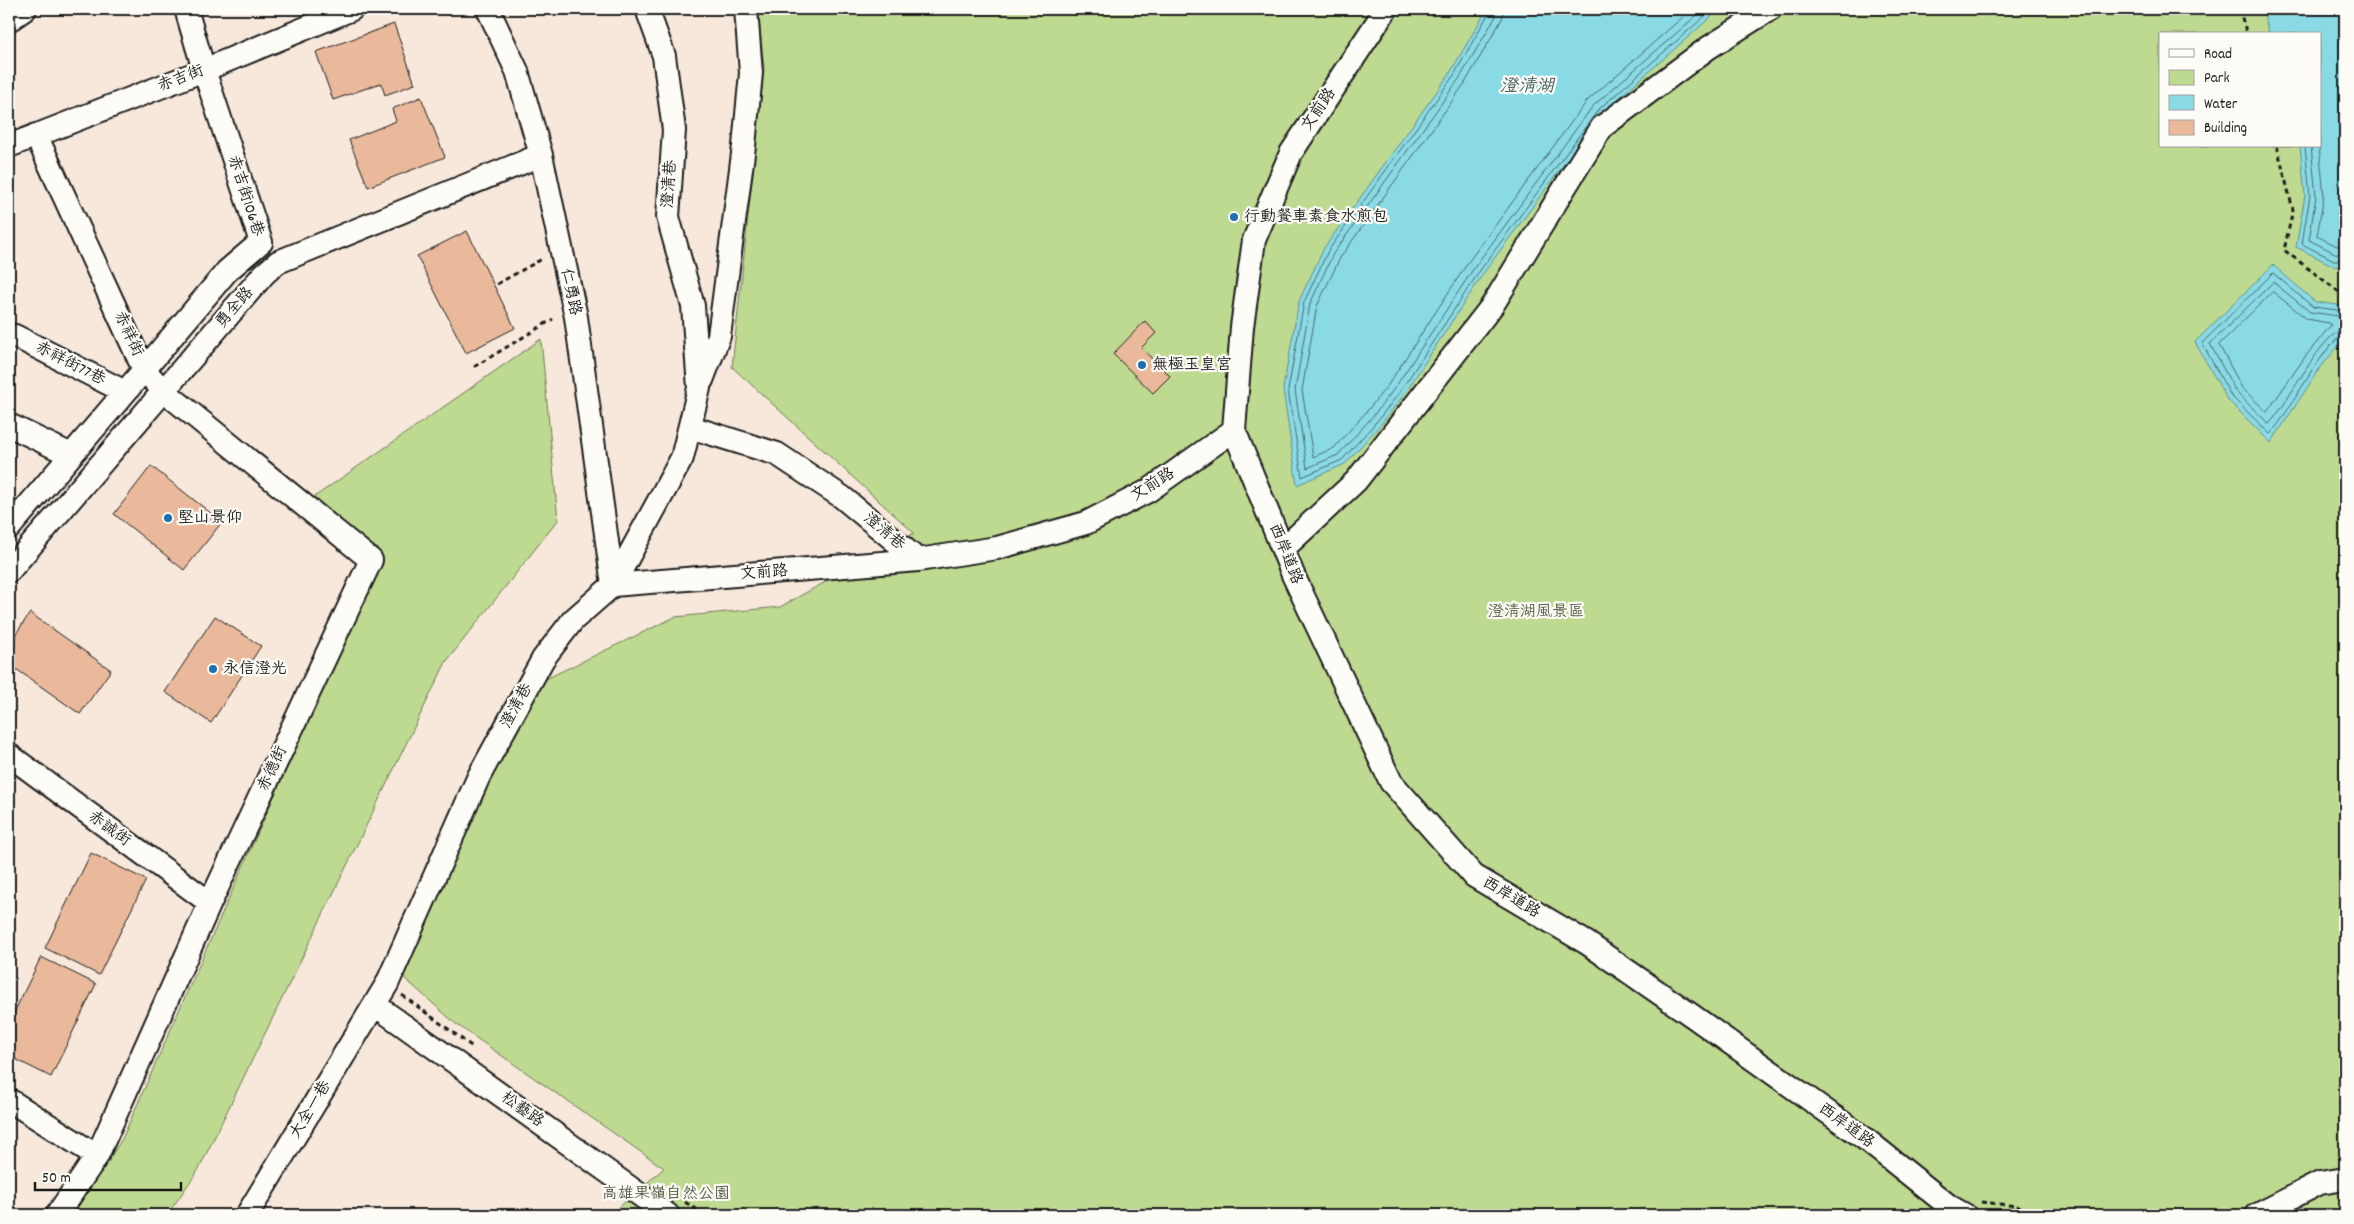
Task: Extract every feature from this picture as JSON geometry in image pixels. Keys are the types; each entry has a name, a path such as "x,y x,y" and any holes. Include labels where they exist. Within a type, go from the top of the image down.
{"street":[{"path":"9,20 25,9"},
{"path":"186,9 204,70"},
{"name":"赤吉街","path":"9,146 204,70 352,9"},
{"name":"仁勇路","path":"488,9 517,71 541,155 576,317 613,585"},
{"name":"澄清巷","path":"647,9 664,56 674,130 668,217 693,306 699,388"},
{"name":"澄清巷","path":"375,1005 387,984 479,776 543,659 573,620 613,585 682,458 699,388 718,336 744,146 751,73 746,9"},
{"name":"文前路","path":"613,585 918,560 997,548 1086,523 1148,491 1234,430 1242,327 1254,240 1291,153 1386,9"},
{"path":"1283,549 1356,481 1492,306 1602,127 1708,48 1770,9"},
{"name":"赤吉街106巷","path":"144,370 227,271 261,242 204,70"},
{"name":"赤祥街","path":"9,529 144,370 36,135"},
{"name":"勇全路","path":"9,571 264,274 278,262 541,155"},
{"name":"赤祥街77巷","path":"15,336 125,392"},
{"path":"144,370 164,391"},
{"name":"赤德街","path":"57,1215 97,1156 210,904 371,560 164,391"},
{"path":"9,425 71,455"},
{"name":"澄清巷","path":"690,427 777,454 842,498 918,560"},
{"name":"西岸道路","path":"1234,430 1294,577 1391,782 1474,876 1587,943 1864,1138 1949,1206 1963,1214"},
{"path":"9,529 34,542"},
{"name":"赤誠街","path":"9,755 210,904"},
{"name":"大全一巷","path":"247,1215 375,1005"},
{"name":"松藝路","path":"375,1005 668,1215"},
{"path":"9,1100 97,1156"},
{"path":"2257,1215 2320,1183 2345,1179"}],"path":[{"path":"2238,9 2246,32"},
{"path":"2277,148 2293,210 2284,250 2338,291 2345,286"},
{"path":"497,284 542,259"},
{"path":"474,368 553,318"},
{"path":"1963,1214 1981,1201 2017,1206 2032,1215"}],"green space":[{"name":"澄清湖風景區","path":"758,9 2345,9 2345,1215 610,1215 664,1168 456,1024 402,976 533,685 675,617 780,607 914,533 732,367 764,69"},
{"path":"541,339 558,520 446,662 199,1169 167,1215 73,1215 122,1139 379,560 307,502"}],"water":[{"name":"澄清湖","path":"1487,9 1720,9 1602,113 1485,271 1403,396 1382,423 1345,464 1297,485 1283,389 1299,301 1324,248 1450,73"},
{"path":"2263,9 2345,9 2345,264 2336,267 2296,247 2305,195 2300,148 2322,148 2322,32 2269,32"},
{"path":"2273,265 2315,302 2345,306 2345,338 2320,368 2271,443 2227,399 2195,342"}],"building":[{"path":"394,24 415,84 385,95 381,83 333,100 316,52"},
{"path":"421,97 445,157 368,187 349,140 396,121 392,109"},
{"path":"467,231 515,328 466,353 417,256"},
{"name":"無極玉皇宮","path":"1145,321 1156,333 1141,348 1170,376 1153,393 1113,354"},
{"name":"堅山景仰","path":"151,466 222,522 184,570 114,514"},
{"path":"30,613 111,670 80,714 9,664 9,644"},
{"name":"永信澄光","path":"215,616 261,646 211,723 165,692"},
{"path":"91,853 146,880 99,975 45,948"},
{"path":"41,957 96,984 51,1077 9,1056 9,1023"}],"place":[{"name":"行動餐車素食水煎包","path":"1234,217"},
{"name":"無極玉皇宮","path":"1142,365"},
{"name":"堅山景仰","path":"168,518"},
{"name":"永信澄光","path":"213,669"}],"park label":[{"name":"高雄果嶺自然公園","path":"666,1194"}]}
